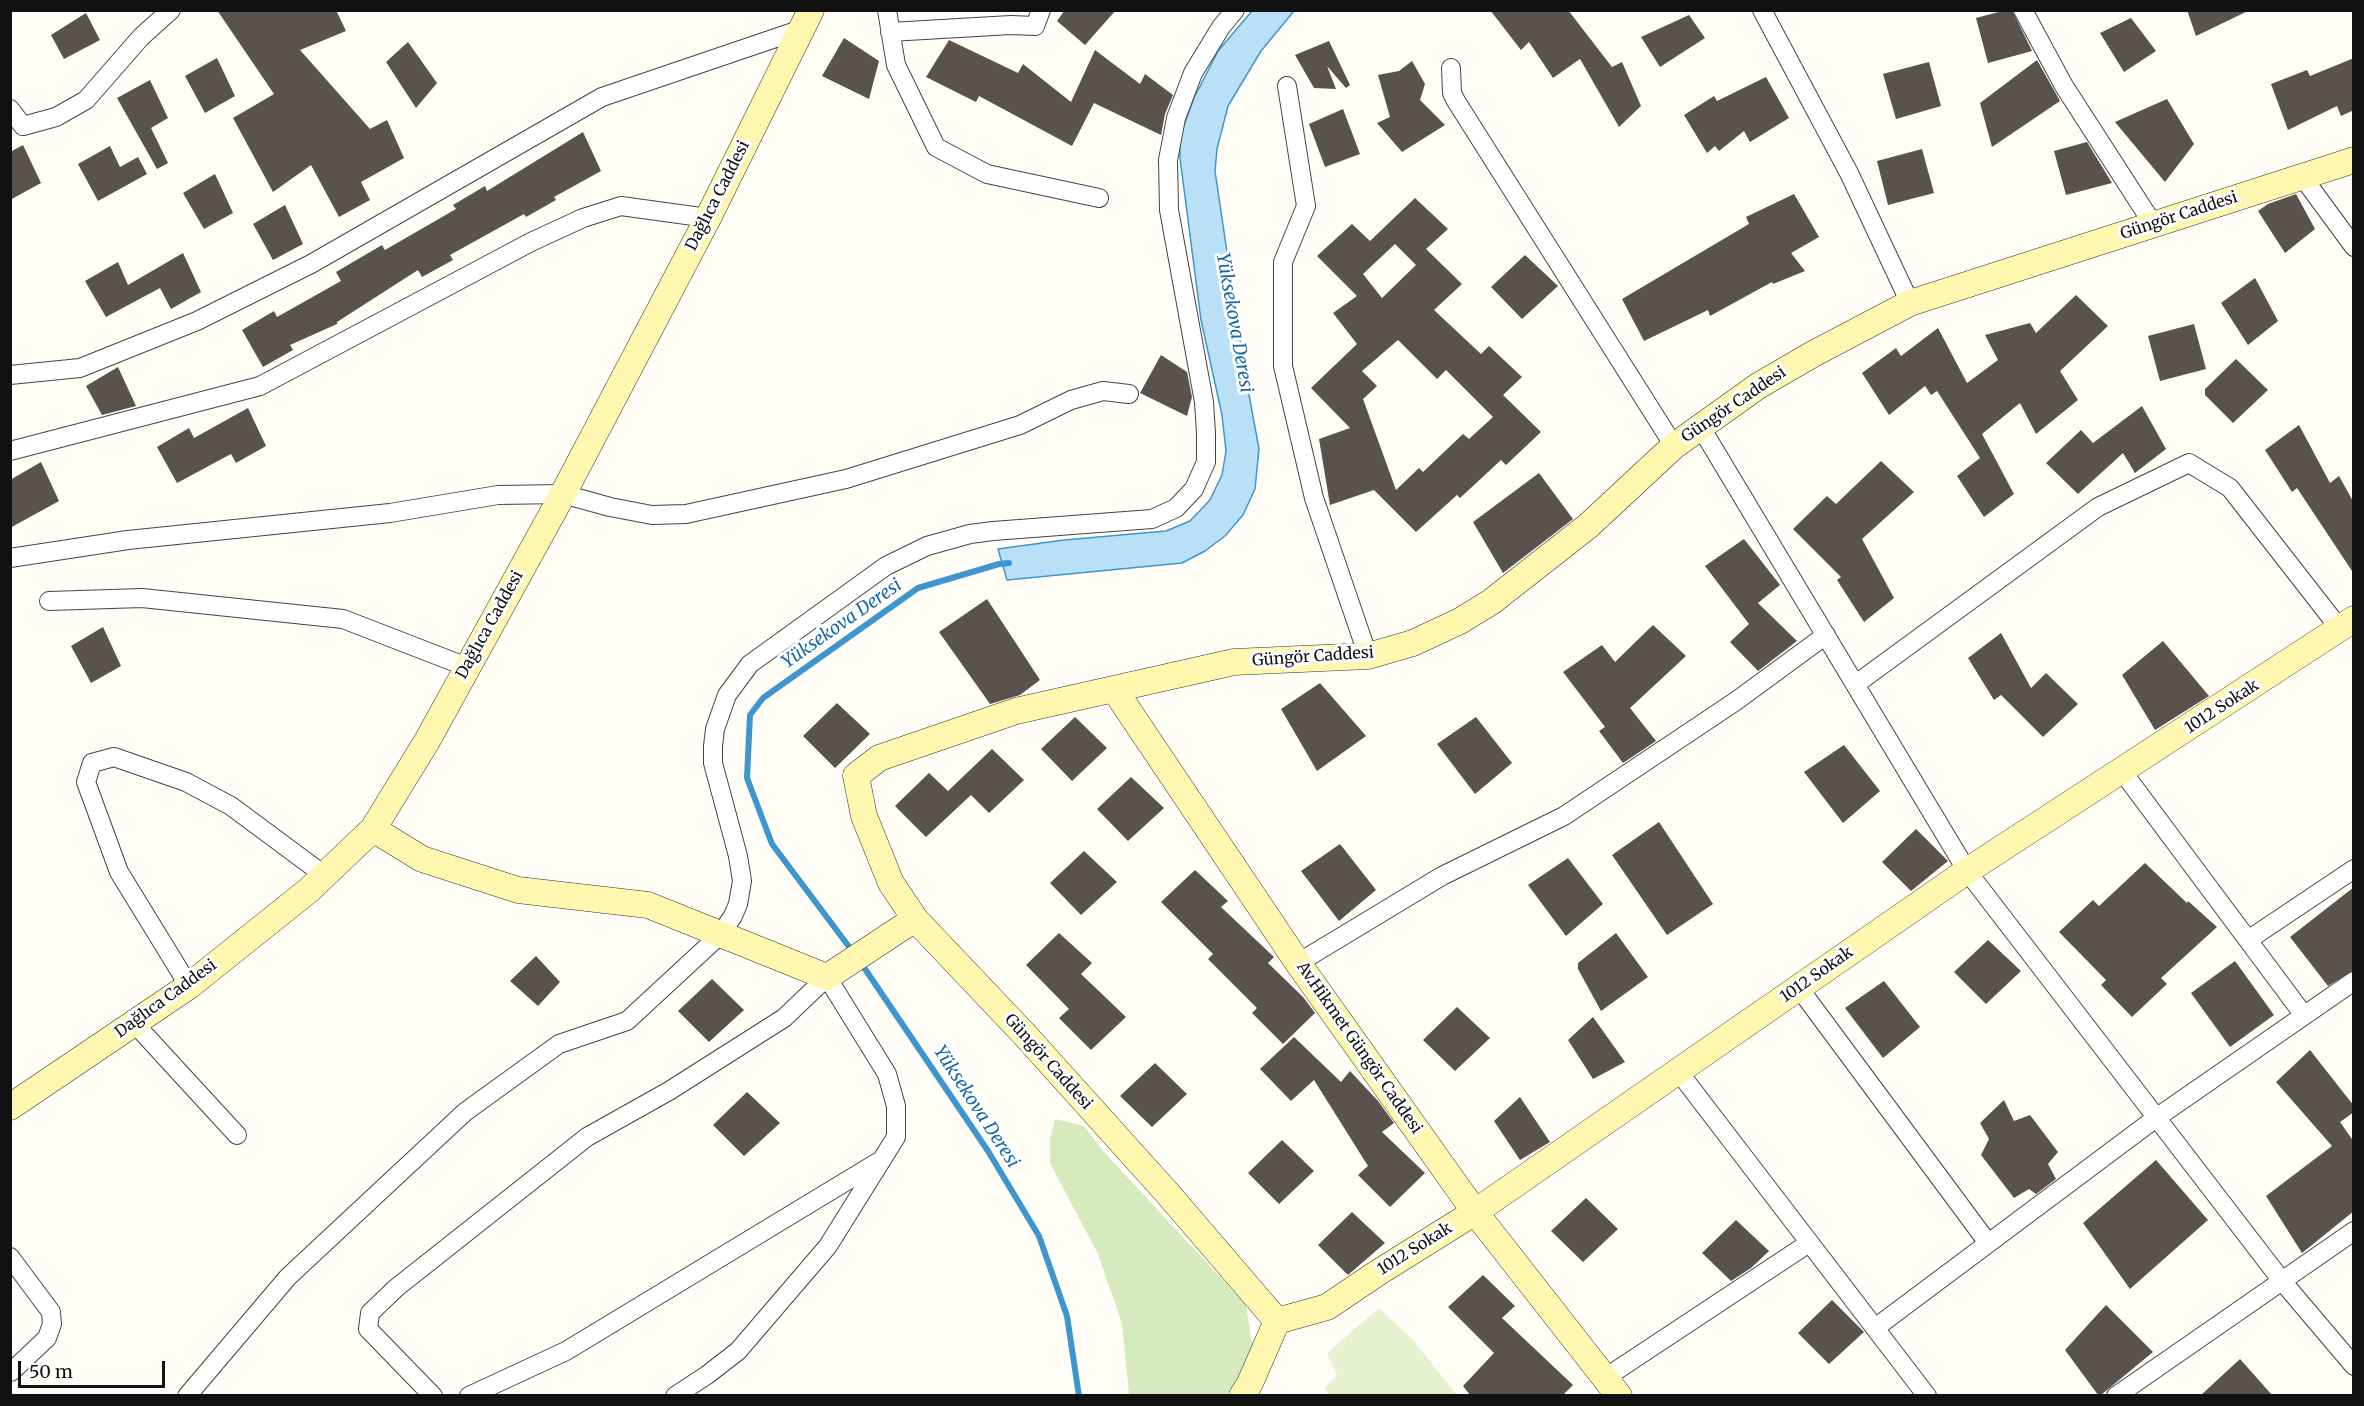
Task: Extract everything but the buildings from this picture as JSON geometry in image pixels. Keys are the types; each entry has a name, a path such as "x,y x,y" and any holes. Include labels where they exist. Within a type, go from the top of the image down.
{"street":[{"path":"10,109 17,131 57,117 86,100 141,37 171,10"},
{"path":"887,10 896,65 936,147 987,174 1099,198"},
{"path":"890,32 1011,25 1035,26 1041,10"},
{"path":"187,1395 288,1277 465,1112 559,1044 627,1021 720,935 738,904 742,881 738,856 713,763 713,746 717,720 727,695 750,664 867,579 906,555 927,546 970,534 993,531 1152,519 1176,508 1194,489 1204,469 1208,448 1204,402 1169,210 1168,160 1176,118 1193,73 1221,27 1235,10"},
{"path":"1762,10 1849,173 1910,303"},
{"path":"2024,10 2064,86 2153,224"},
{"path":"10,375 80,368 197,321 311,264 602,97 806,20"},
{"name":"Dağlıca Caddesi","path":"10,1107 189,986 309,890 373,829 427,741 563,494 708,218 806,20"},
{"path":"1451,68 1451,84 1456,101 1674,446"},
{"path":"1287,86 1306,206 1283,262 1283,366 1314,498 1368,656"},
{"name":"Güngör Caddesi","path":"1277,1321 1169,1195 1025,1035 915,920 887,874 864,816 856,776 879,758 1016,711 1234,663 1368,656 1413,643 1460,621 1491,602 1588,526 1674,446 1700,426 1785,370 1910,303 2301,175 2354,160"},
{"path":"2301,175 2354,247"},
{"path":"10,452 260,386 531,242 583,218 621,206 708,218"},
{"path":"10,558 128,540 390,513 498,495 563,494 651,515 686,514 846,479 1020,425 1071,400 1103,391 1129,394"},
{"path":"1700,426 1967,871 2282,1281 2354,1366"},
{"path":"1856,684 2098,507 2189,463 2230,488 2347,624"},
{"path":"50,601 142,598 343,620 467,667"},
{"name":"1012 Sokak","path":"1277,1321 1327,1307 1475,1212 1967,871 2347,624"},
{"path":"1298,963 1442,876 1564,816 1736,701 1826,635"},
{"name":"Av.Hikmet Güngör Caddesi","path":"1114,689 1298,963 1475,1212 1612,1387"},
{"path":"189,986 119,872 86,782 92,763 114,757 186,782 231,806 324,875"},
{"path":"2122,771 2303,1014"},
{"path":"373,829 422,859 518,890 648,905 827,977 887,1074 896,1106 896,1137 828,1246 738,1351 707,1375 675,1395"},
{"path":"2248,940 2354,869"},
{"path":"433,1395 368,1329 370,1313 396,1288 587,1137 669,1091 783,1018 827,977 915,920"},
{"path":"1875,1328 2156,1118 2303,1014 2354,981"},
{"path":"1799,988 1988,1243"},
{"path":"134,1023 237,1135"},
{"path":"1677,1071 1927,1395"},
{"path":"469,1395 566,1351 882,1159"},
{"path":"2116,1395 2354,1231"},
{"path":"1612,1387 1809,1243"},
{"path":"10,1257 51,1311 52,1324 47,1338 11,1372"},
{"path":"1242,1395 1250,1383 1277,1321"}],"green space":[{"path":"1055,1119 1084,1126 1104,1152 1246,1305 1254,1357 1230,1395 1129,1395 1122,1324 1098,1254 1050,1163 1050,1139"},
{"path":"1379,1308 1412,1339 1457,1395 1329,1395 1324,1389 1337,1375 1327,1353"}],"water":[{"path":"1252,11 1294,11 1261,51 1228,106 1217,149 1215,171 1245,373 1259,449 1255,489 1243,515 1225,536 1205,551 1182,563 1007,580 998,549 1064,540 1166,531 1190,521 1210,500 1222,475 1226,451 1222,415 1201,320 1180,158 1180,136 1194,98 1218,51"}],"waterway":[{"name":"Yüksekova Deresi","path":"853,952 772,844 747,778 750,715 763,698 918,588 1009,563"},
{"name":"Yüksekova Deresi","path":"861,963 988,1151 1039,1236 1067,1316 1079,1396"}]}
